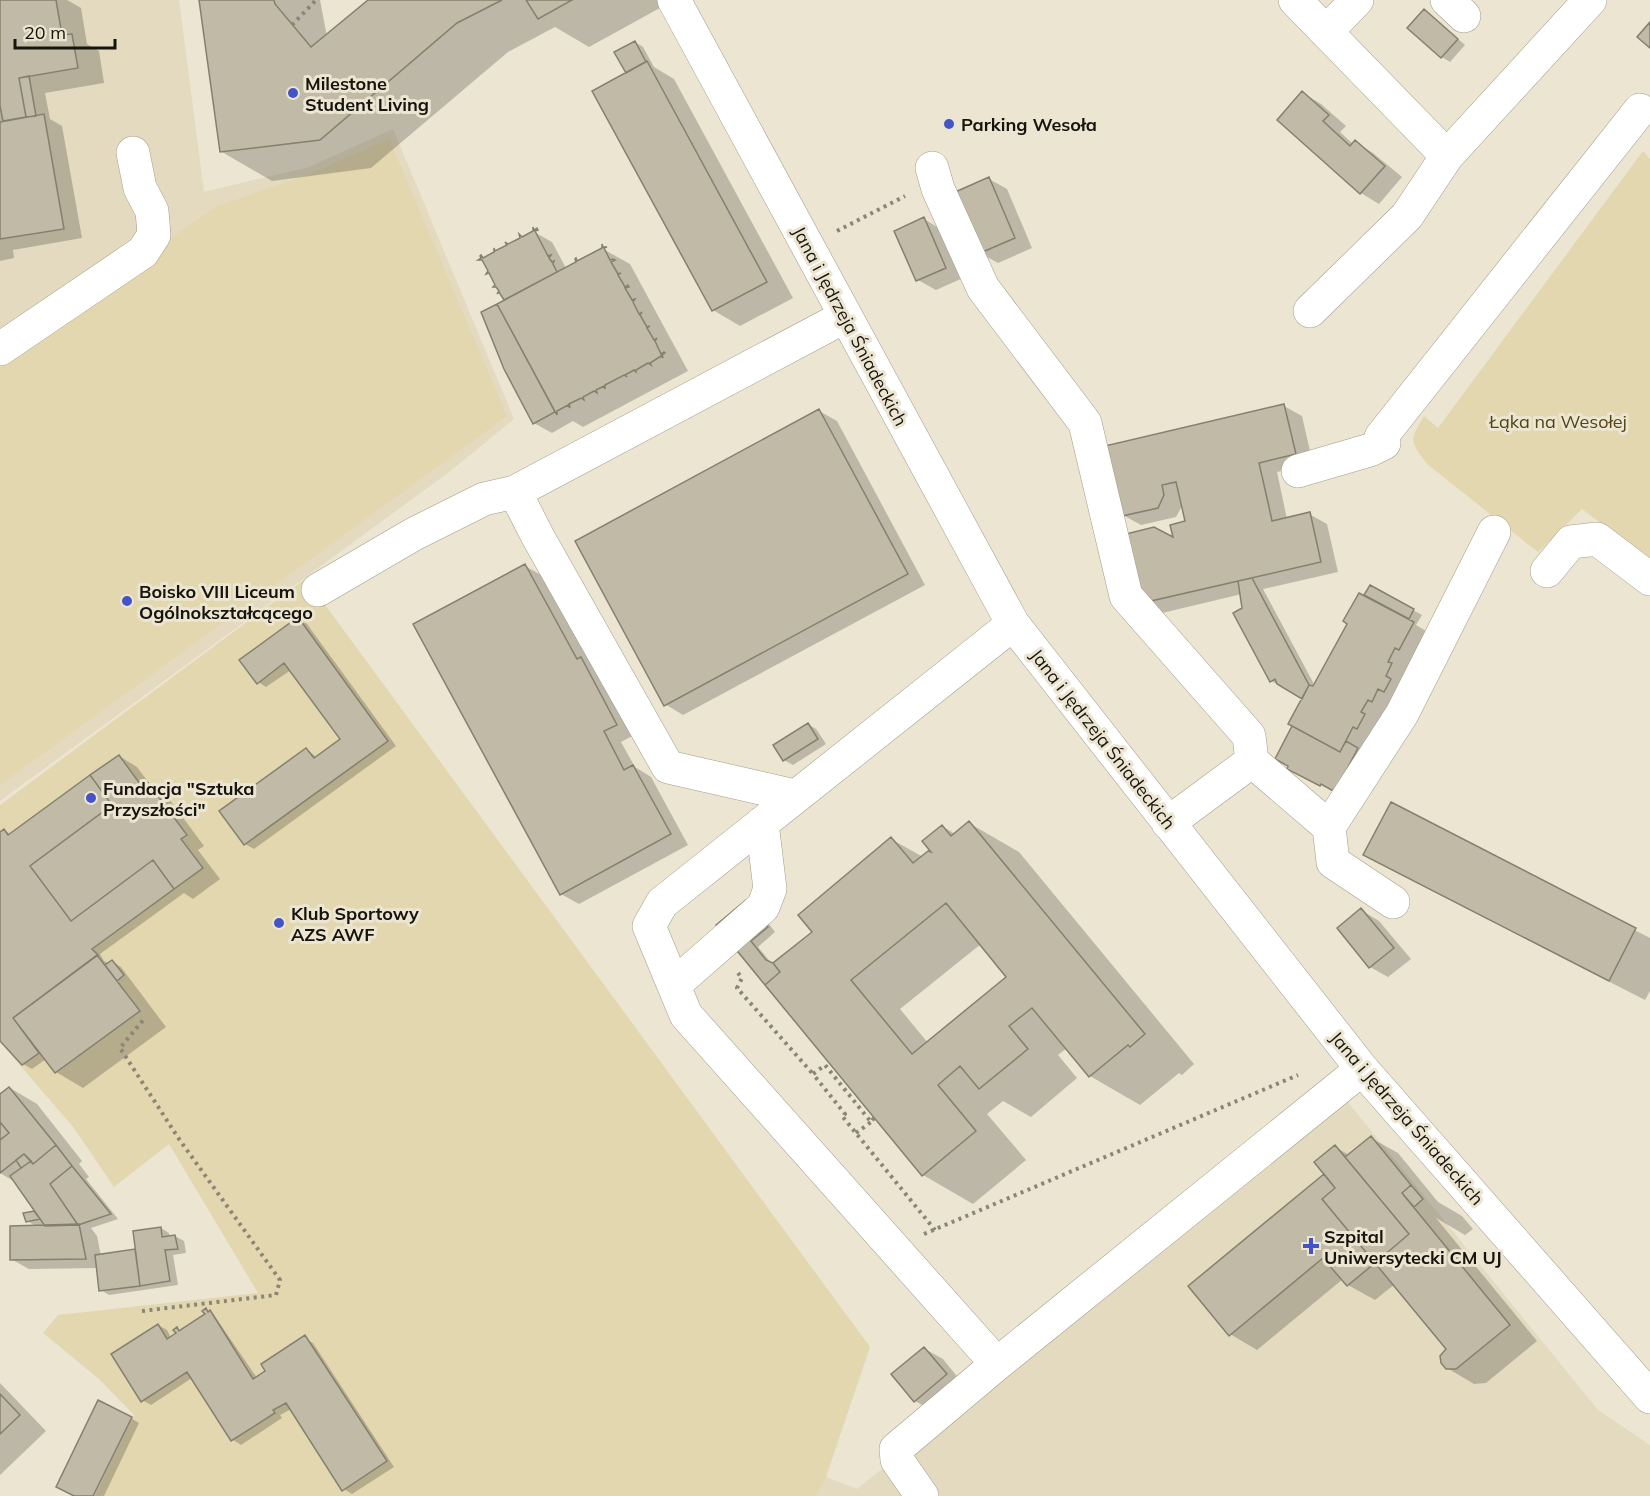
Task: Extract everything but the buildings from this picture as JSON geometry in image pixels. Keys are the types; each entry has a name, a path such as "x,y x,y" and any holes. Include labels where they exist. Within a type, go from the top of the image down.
{"street":[{"name":"Jana i Jędrzeja Śniadeckich","path":"674,0 1013,624 1362,1069 1650,1397"},
{"path":"1295,0 1447,156"},
{"path":"1326,32 1357,0"},
{"path":"1310,311 1407,216 1447,156 1590,0"},
{"path":"1298,471 1370,450 1383,440 1641,110"},
{"path":"0,349 144,252 154,235 152,212 140,188 133,153"},
{"path":"923,180 938,189 983,288 1085,423 1126,596 1250,736 1252,761 1329,828"},
{"path":"318,590 414,534 484,499 515,492 844,316"},
{"path":"515,492 668,767 795,796"},
{"path":"1393,902 1333,862 1329,828 1402,714 1494,532"},
{"path":"1547,571 1571,542 1597,540 1650,579"},
{"path":"997,1364 686,1015 649,926 662,903 1013,624"},
{"path":"1168,823 1252,761"},
{"path":"674,985 763,907 770,889 762,823"},
{"path":"922,1496 897,1460 896,1449 997,1364 1362,1069"}],"path":[{"path":"292,25 316,0"},
{"path":"832,233 923,180"},
{"path":"717,947 742,978 737,988 813,1074 845,1114 842,1116 935,1230"},
{"path":"142,1311 276,1295 280,1281 174,1131 120,1048 144,1019"},
{"path":"813,1074 825,1065 872,1120 856,1133"},
{"path":"893,1247 1304,1072"}],"shaded area":[{"name":"Boisko VIII Liceum Ogólnokształcącego","path":"0,0 179,0 204,192 309,167 393,129 514,419 449,472 0,801"},
{"name":"Szpital Uniwersytecki CM UJ","path":"1342,1095 1598,1410 1650,1445 1650,1496 816,1496 826,1477 857,1489"}],"green space":[{"name":"Boisko VIII Liceum Ogólnokształcącego","path":"389,139 507,416 0,785 0,359 215,207 312,173"},
{"name":"Łąka na Wesołej","path":"1643,151 1650,159 1650,560 1582,509 1538,552 1427,464 1417,450 1414,436 1424,416 1438,428"},
{"name":"Klub Sportowy AZS AWF","path":"309,576 323,602 870,1347 826,1477 816,1496 95,1496 134,1415 99,1379 43,1333 58,1315 258,1293 169,1144 114,1187 74,1128 0,1042 0,805"}],"place":[{"name":"Milestone Student Living","path":"293,93"},
{"name":"Parking Wesoła","path":"949,124"},
{"name":"Boisko VIII Liceum Ogólnokształcącego","path":"127,601"},
{"name":"Fundacja \"Sztuka Przyszłości\"","path":"91,798"},
{"name":"Klub Sportowy AZS AWF","path":"279,923"},
{"name":"Szpital Uniwersytecki CM UJ","path":"1311,1246"}]}
